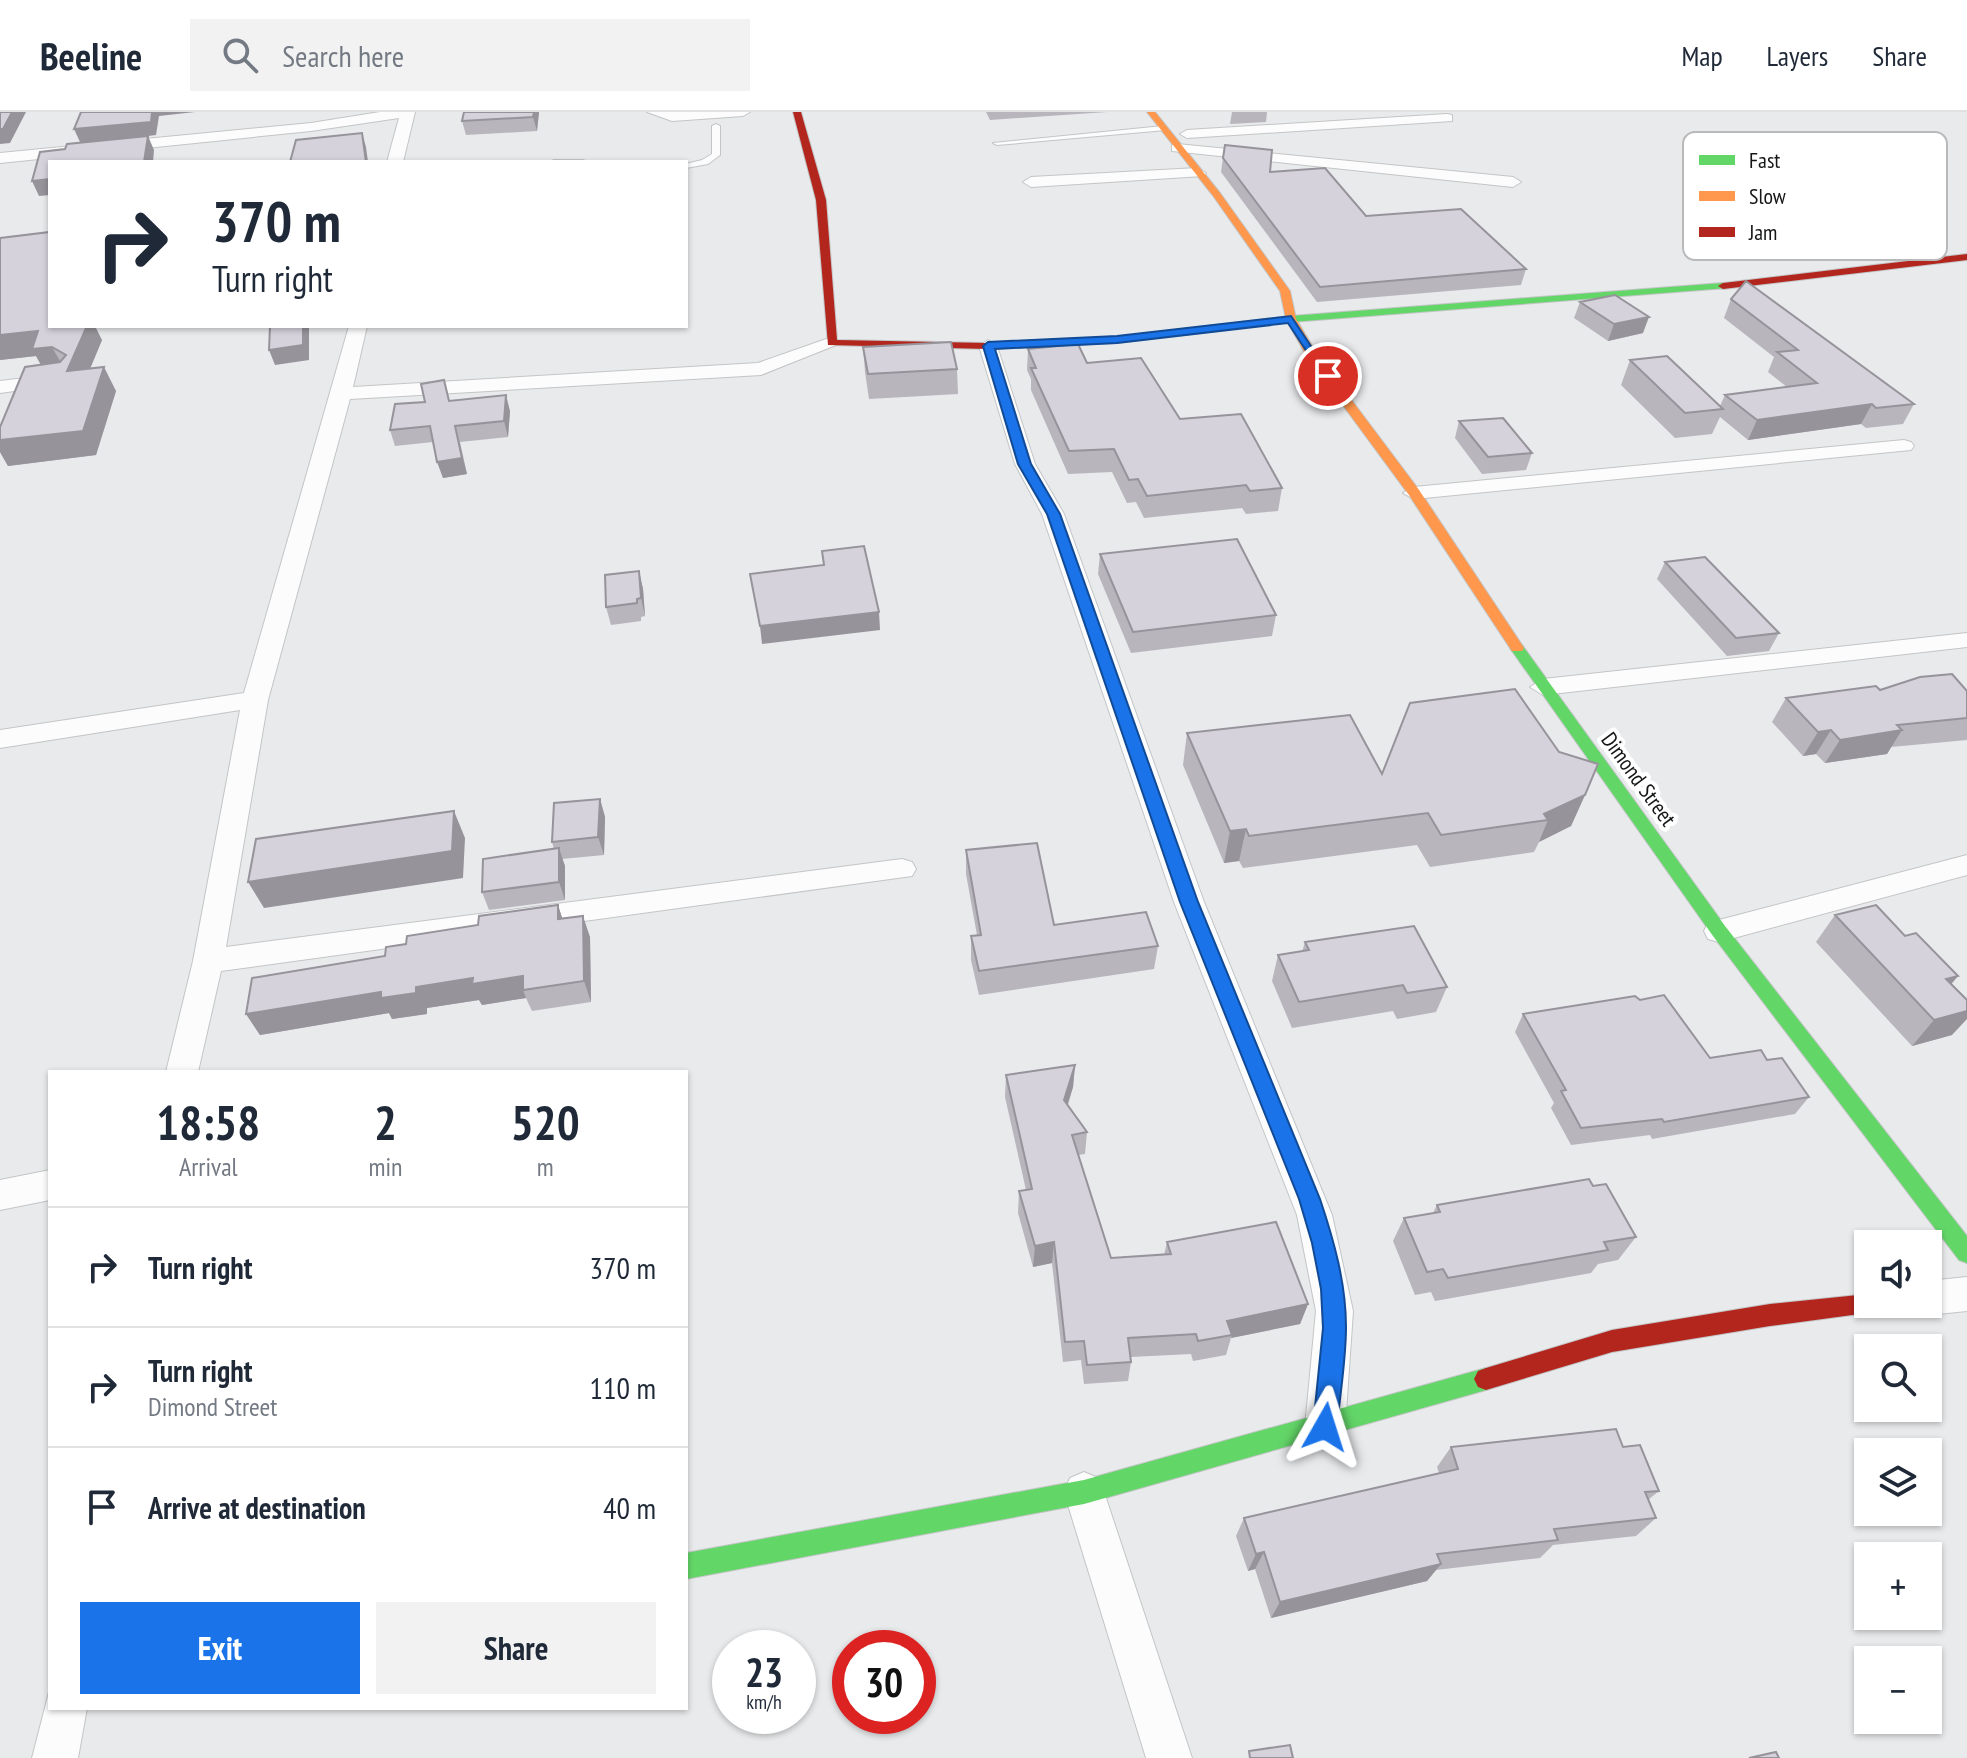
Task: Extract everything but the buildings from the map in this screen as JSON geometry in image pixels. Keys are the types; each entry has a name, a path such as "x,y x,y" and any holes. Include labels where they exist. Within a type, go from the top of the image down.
{"street":[{"path":"0,158 311,127 408,112 396,160"},
{"path":"654,112 672,117 743,112"},
{"path":"797,112 821,200 832,343"},
{"path":"1151,112 1198,173"},
{"path":"1170,137 1447,118"},
{"path":"1170,137 1513,182"},
{"path":"1031,182 1198,173"},
{"name":"Dimond Street","path":"1198,173 1285,291 1291,319 1312,355 1414,493 1543,687 1719,931 1967,1253"},
{"path":"1947,259 1967,257"},
{"path":"342,394 443,385 602,381 761,369 832,343 988,346 1141,338 1291,319 1730,285 1942,260"},
{"path":"182,1070 208,961 255,700 342,394 358,328"},
{"path":"988,346 1025,464 1053,514 1189,902 1310,1199 1333,1289 1335,1328 1325,1427"},
{"path":"0,387 65,379"},
{"path":"1414,493 1904,446"},
{"path":"1543,687 1967,640"},
{"path":"0,739 255,700"},
{"path":"1719,931 1967,865"},
{"path":"208,961 902,869"},
{"path":"0,1195 48,1185"},
{"path":"1942,1297 1967,1294"},
{"path":"688,1566 1084,1492 1325,1427 1612,1341 1770,1315 1854,1306"},
{"path":"1084,1492 1169,1758"},
{"path":"55,1758 65,1710"}],"lane":[{"path":"688,166 705,162 716,155 716,126"},
{"path":"997,143 1170,137"}],"traffic: fast":[{"path":"1066,342 1117,340 1291,319 1723,286"},
{"path":"1517,648 1719,931 1967,1253"},
{"path":"688,1566 1084,1492 1486,1379"}],"traffic: slow":[{"path":"1151,112 1217,195 1285,291 1291,319 1312,355 1414,493 1517,648"}],"traffic: jam":[{"path":"797,112 821,200 832,343 988,346 1066,342"},
{"path":"1947,259 1967,257"},
{"path":"1723,286 1942,260"},
{"path":"1486,1379 1612,1341 1770,1315 1854,1306"}],"route":[{"path":"1325,1427 1335,1328 1333,1289 1310,1199 1189,902 1053,514 1025,464 988,346 1117,340 1291,319 1328,376"}]}
